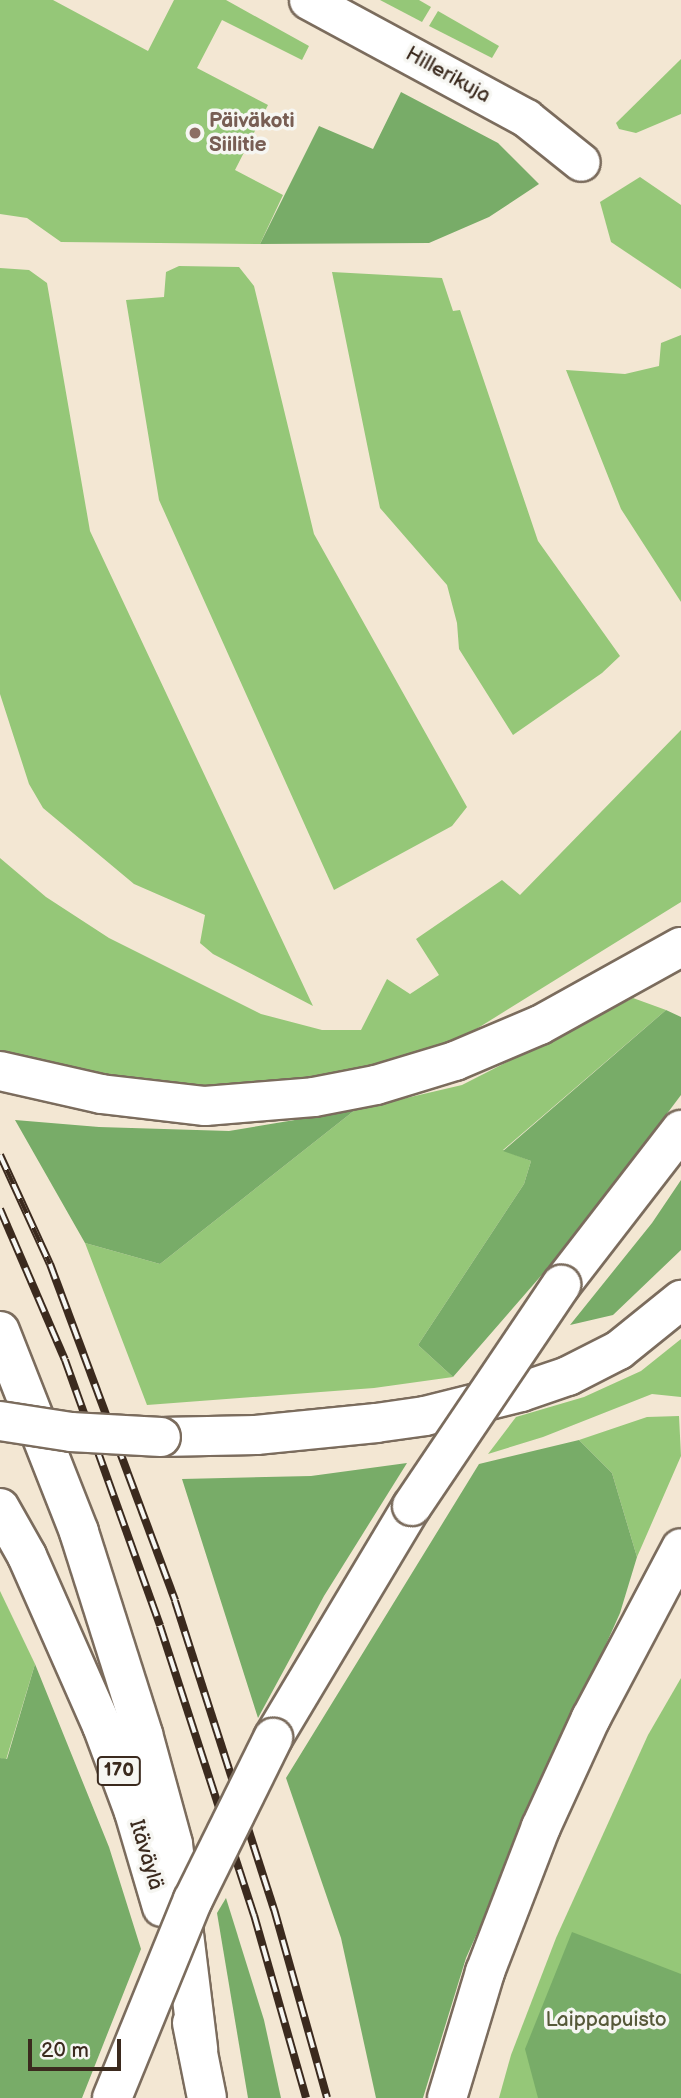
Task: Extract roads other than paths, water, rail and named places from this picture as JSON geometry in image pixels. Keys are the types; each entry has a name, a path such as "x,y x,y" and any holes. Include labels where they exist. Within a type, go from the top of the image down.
{"highway":[{"path":"0,1071 101,1094 205,1106 280,1101 376,1085 455,1060 540,1025 681,947"},
{"path":"112,2098 193,1900 274,1738 412,1506 561,1286 681,1130"},
{"path":"0,1420 71,1432 162,1437 256,1435 425,1416 521,1392 568,1377 619,1350 681,1300"},
{"path":"0,1331 79,1532 173,1844 198,2049"},
{"name":"Itäväylä","path":"0,1508 27,1556 70,1652 134,1812 166,1918 198,2049 207,2098"},
{"path":"447,2098 485,1972 541,1827 592,1718 681,1548"}],"street":[{"name":"Hillerikuja","path":"308,0 526,118 581,162"}],"railway":[{"path":"0,1155 50,1264 175,1601 274,1909 327,2098"},
{"path":"0,1209 65,1360 160,1626 254,1915 306,2098"}],"place":[{"name":"Päiväkoti Siilitie","path":"195,133"}],"park label":[{"name":"Laippapuisto","path":"606,2020"}]}
